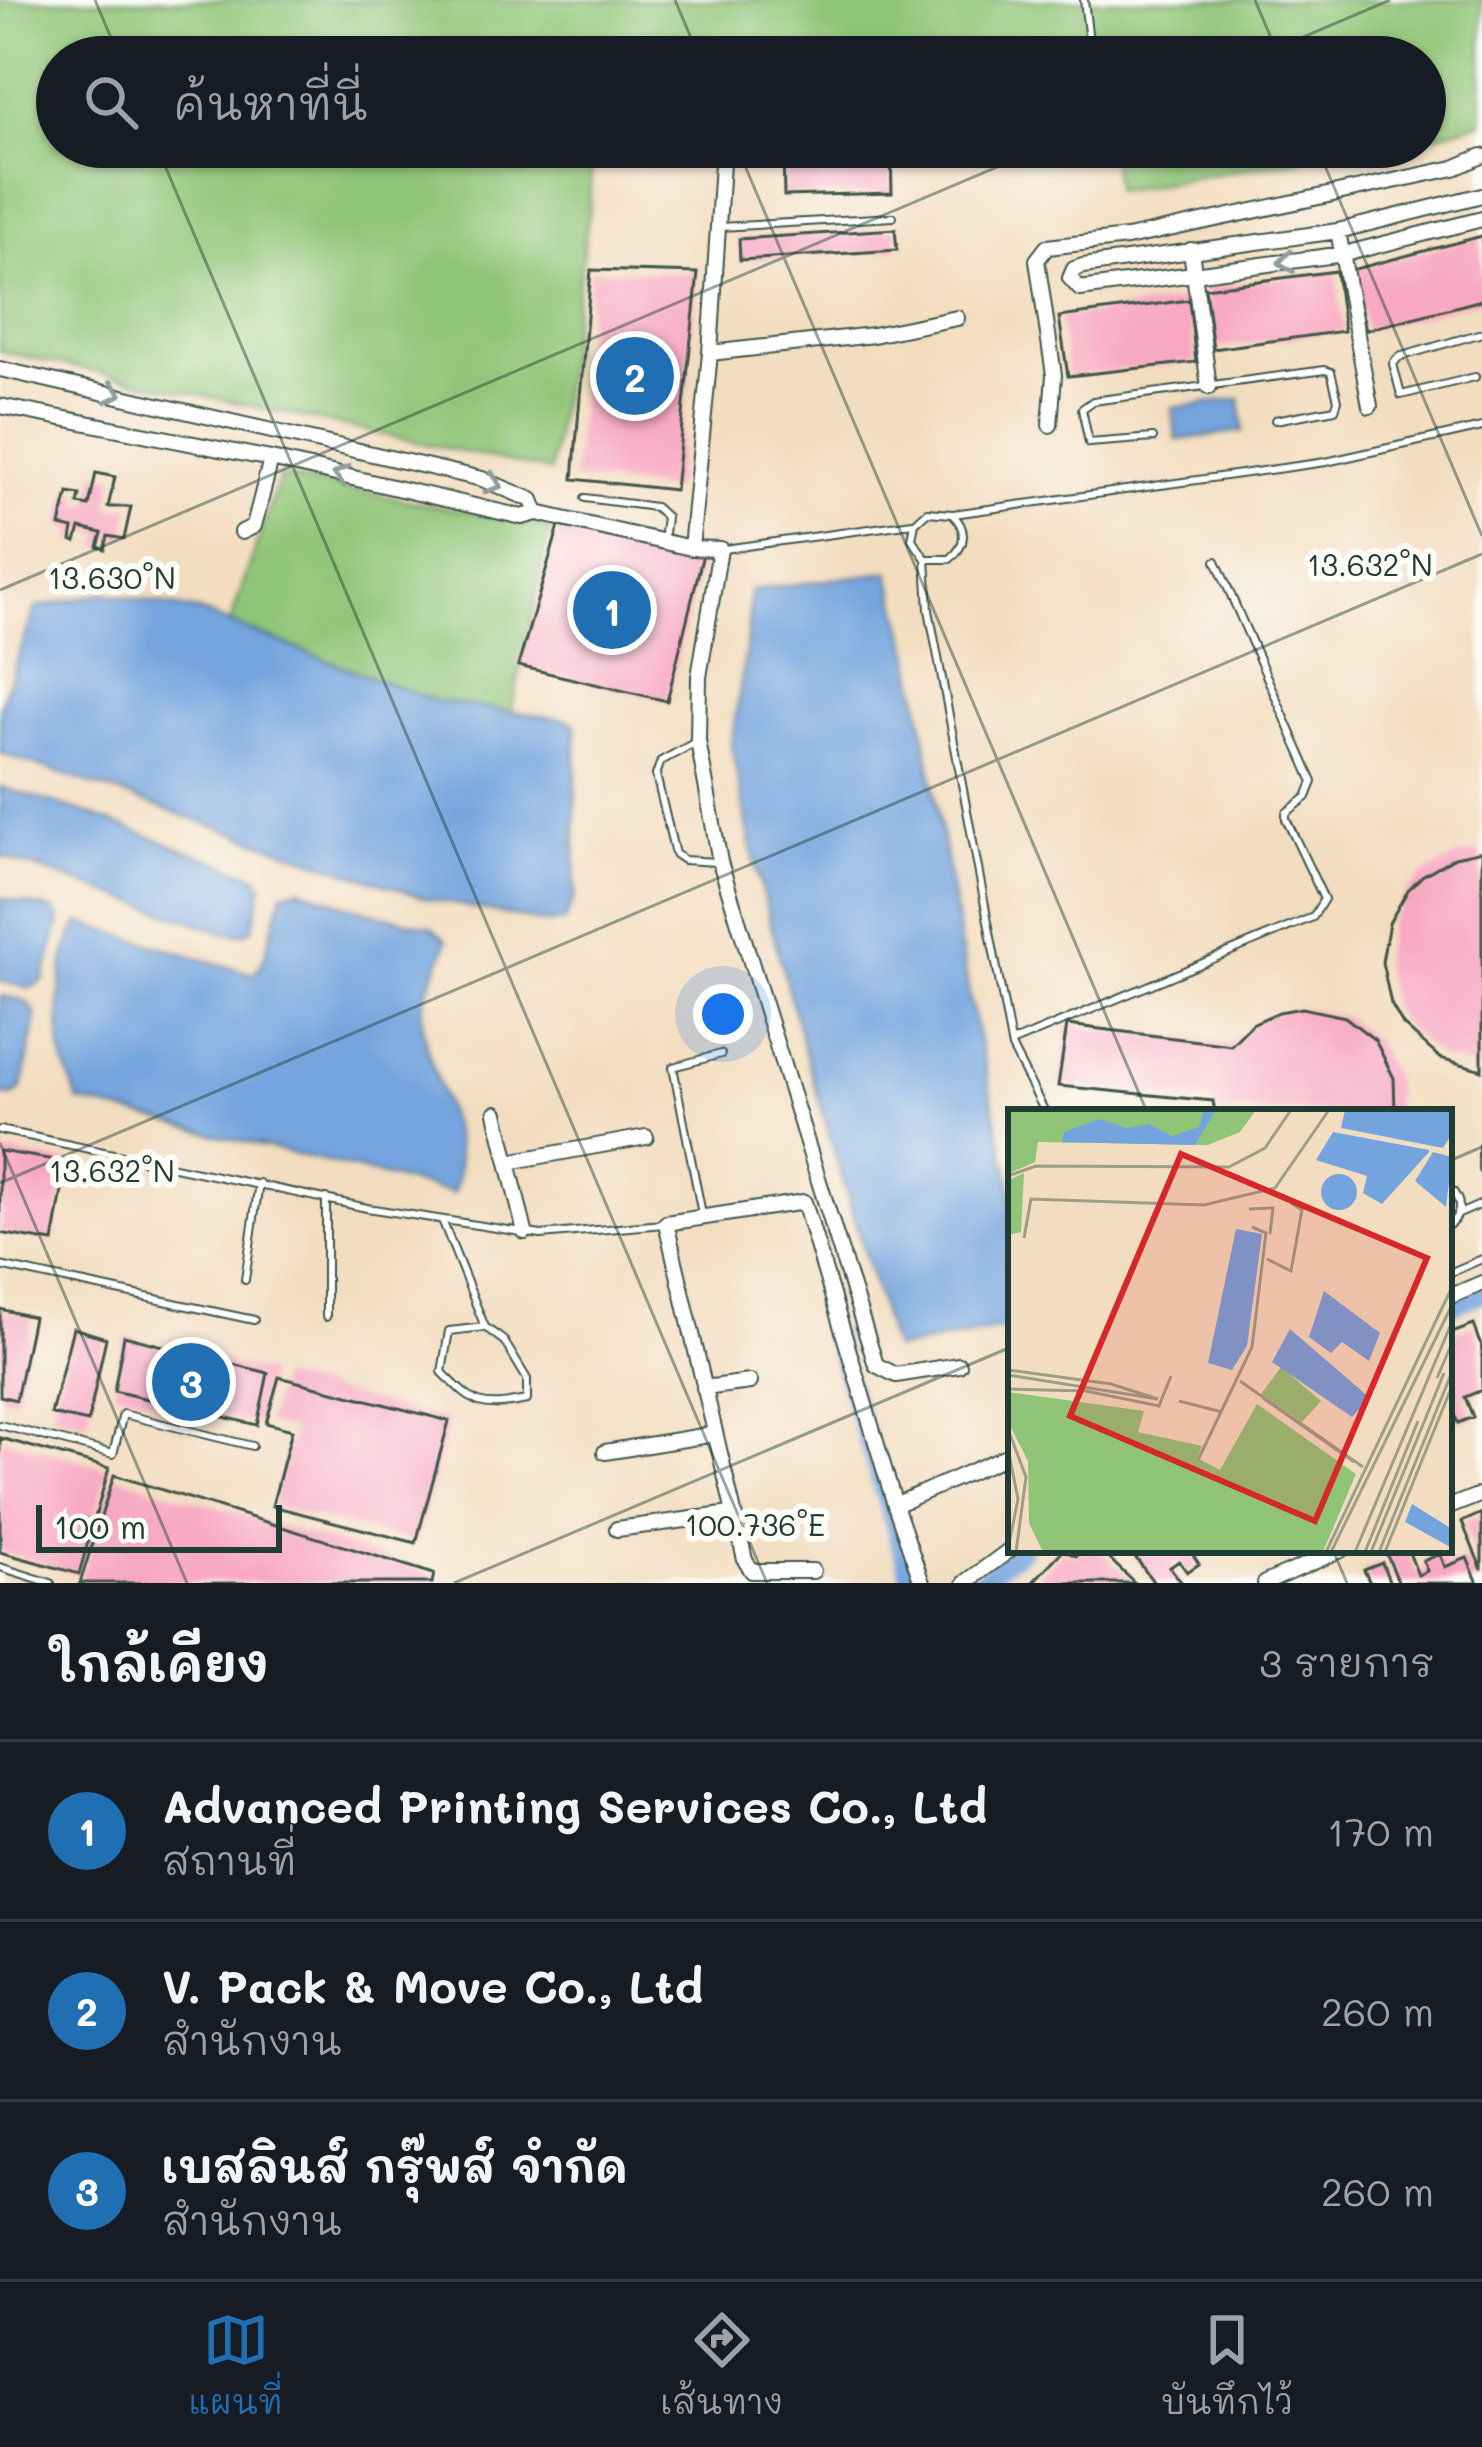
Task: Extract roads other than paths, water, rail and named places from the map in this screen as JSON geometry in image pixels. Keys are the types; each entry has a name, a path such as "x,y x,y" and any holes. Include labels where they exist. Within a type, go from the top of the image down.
{"street":[{"path":"1050,425 1054,375 1036,260 1047,247 1126,238 1454,168 1482,156"},
{"path":"691,548 721,168"},
{"path":"1482,195 1338,231 1078,267 1070,278 1080,289 1344,254 1482,219"},
{"path":"1338,231 1370,406"},
{"path":"1191,250 1209,387"},
{"path":"710,353 873,335 957,318"},
{"path":"0,369 482,479 532,500 537,513"},
{"path":"0,406 271,459 522,517 537,513 691,548 720,549 699,677 698,741 720,862 876,1365 896,1375 959,1366"},
{"path":"242,532 254,526 271,459"},
{"path":"496,1113 525,1232"},
{"path":"508,1162 646,1137"},
{"path":"813,1571 752,1571 745,1560 666,1223 804,1202 922,1583"},
{"path":"1452,1296 1482,1283"},
{"path":"704,1388 750,1382"},
{"path":"605,1452 715,1434"},
{"path":"896,1505 1008,1455"},
{"path":"1452,1506 1482,1494"},
{"path":"617,1529 731,1514"},
{"path":"965,1583 1008,1551"},
{"path":"1265,1583 1334,1553"}],"lane":[{"path":"1084,0 1088,36"},
{"path":"716,227 893,217"},
{"path":"1475,377 1402,395 1393,364 1399,357 1482,333"},
{"path":"1153,438 1089,443 1082,409 1093,400 1331,372 1336,409 1275,421"},
{"path":"720,549 915,523 935,510 952,514 1325,462 1482,427"},
{"path":"585,498 656,507 665,518 663,542"},
{"path":"926,559 950,559 962,545 963,528 952,514"},
{"path":"915,523 914,547 926,559 932,632 1011,1044 1044,1109"},
{"path":"1011,1044 1313,917 1322,909 1324,899 1286,819 1286,813 1307,797 1313,782 1216,561"},
{"path":"698,741 661,761 656,775 675,854 684,860 720,862"},
{"path":"702,1216 673,1067 721,1054"},
{"path":"0,1130 326,1198 525,1232 603,1232 666,1223"},
{"path":"1482,1146 1482,1170"},
{"path":"245,1280 259,1183"},
{"path":"1452,1191 1460,1214"},
{"path":"326,1198 326,1317"},
{"path":"1452,1223 1482,1204"},
{"path":"441,1219 485,1328 504,1341 527,1379 526,1400 490,1407 472,1402 442,1372 449,1331 485,1328"},
{"path":"1452,1272 1482,1259"},
{"path":"0,1266 254,1320"},
{"path":"0,1425 113,1454 123,1414 252,1446"},
{"path":"0,1568 51,1583"}],"water":[{"path":"1240,399 1243,431 1177,440 1172,408"},
{"path":"889,572 911,654 970,1000 1008,1172 1008,1328 893,1350 803,1045 756,869 731,745 751,590"},
{"path":"103,593 198,611 434,701 576,725 575,895 564,922 547,923 426,898 0,753 0,706 36,608"},
{"path":"0,787 86,813 258,877 262,885 253,928 243,934 223,932 0,856"},
{"path":"300,888 351,907 432,927 447,940 425,998 422,1020 457,1153 453,1193 78,1101 62,1052 59,1009 64,961 80,923 253,974 263,962 283,892"},
{"path":"0,898 54,910 60,920 44,980 30,988 0,981"},
{"path":"0,996 28,1004 36,1018 22,1089 13,1096 0,1095"}],"waterway":[{"path":"1452,1306 1482,1294"},
{"path":"833,1334 912,1583"},
{"path":"977,1583 1018,1553"}],"place":[{"name":"V. Pack & Move Co., Ltd","path":"635,376"},
{"name":"Advanced Printing Services Co., Ltd","path":"612,610"},
{"name":"เบสลินส์ กรุ๊พส์ จำกัด","path":"191,1382"}]}
